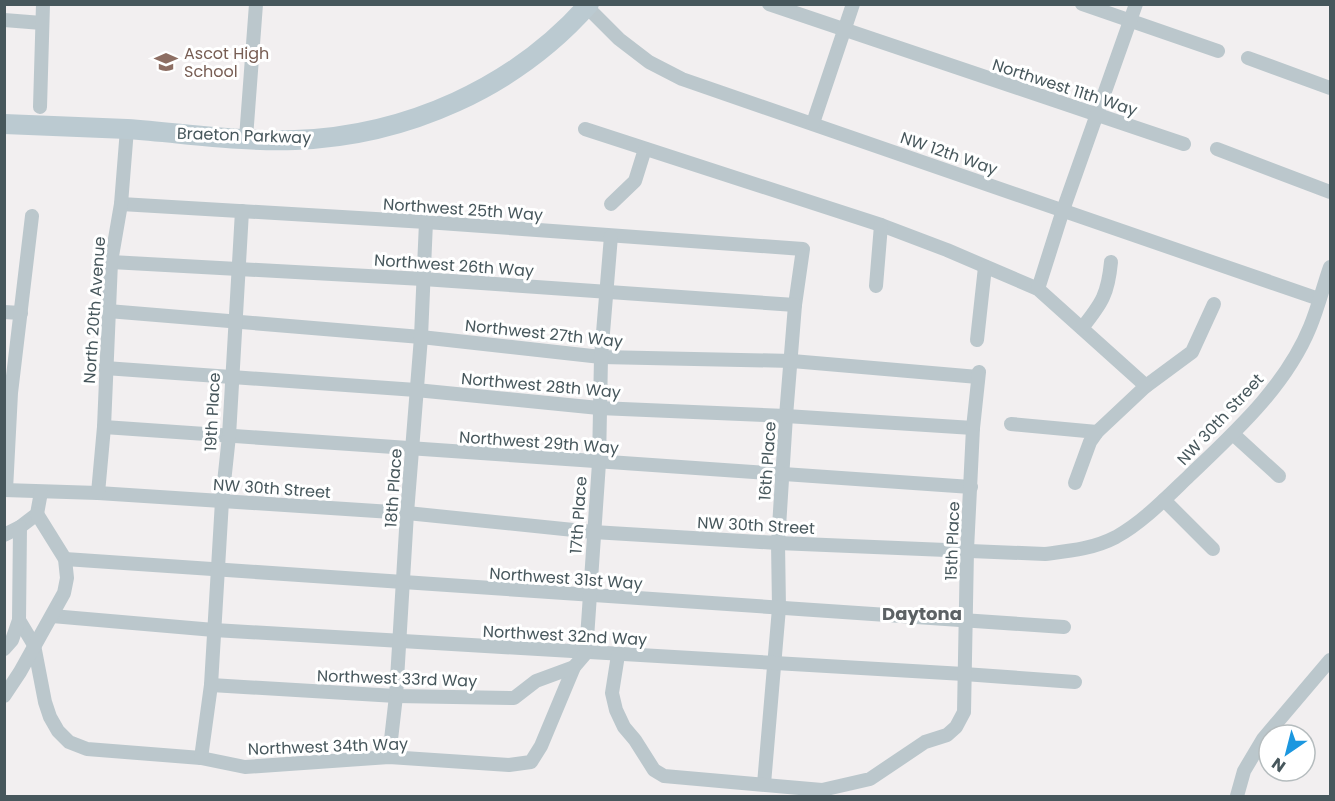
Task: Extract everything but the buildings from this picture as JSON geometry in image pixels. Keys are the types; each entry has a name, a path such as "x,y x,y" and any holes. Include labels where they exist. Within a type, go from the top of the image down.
{"street":[{"path":"40,107 43,4"},
{"path":"246,138 256,4"},
{"name":"Northwest 11th Way","path":"769,4 1184,144"},
{"path":"813,123 853,4"},
{"path":"1082,4 1218,51"},
{"path":"1038,289 1063,210 1136,4"},
{"name":"Braeton Parkway","path":"4,124 294,140 372,130 426,116 477,93 544,48 588,6"},
{"name":"NW 12th Way","path":"588,6 619,39 642,57 682,79 1319,298"},
{"path":"4,20 42,23"},
{"path":"1248,58 1330,88"},
{"name":"North 20th Avenue","path":"98,493 104,427 111,262 121,204 127,129"},
{"path":"585,129 881,225 1038,289 1146,386"},
{"path":"611,204 635,181 645,149"},
{"path":"1217,149 1330,192"},
{"name":"Northwest 25th Way","path":"121,204 426,222 803,249"},
{"name":"19th Place","path":"201,758 210,685 222,501 229,436 242,211"},
{"path":"5,490 9,367 21,313 32,216"},
{"name":"18th Place","path":"389,757 396,696 407,513 422,337 426,222"},
{"path":"876,286 881,225"},
{"name":"17th Place","path":"586,652 599,463 601,357 612,236"},
{"name":"16th Place","path":"764,784 779,608 778,543 786,416 795,305 803,249"},
{"name":"Northwest 26th Way","path":"111,262 423,279 795,305"},
{"path":"1082,328 1100,306 1109,286 1111,262"},
{"path":"976,340 985,267"},
{"name":"NW 30th Street","path":"5,490 98,493 407,513 593,532 778,543 1045,554 1096,546 1117,536 1164,500 1261,404 1296,354 1310,328 1330,267"},
{"path":"1075,483 1090,442 1097,432 1146,386 1192,352 1214,304"},
{"name":"Northwest 27th Way","path":"108,310 422,337 601,357 792,361 978,375"},
{"path":"4,312 21,313"},
{"name":"Northwest 28th Way","path":"105,368 416,390 599,408 786,416 973,428"},
{"name":"15th Place","path":"764,784 822,790 870,779 925,742 947,735 956,727 964,712 967,550 978,375"},
{"path":"1011,424 1097,432"},
{"name":"Northwest 29th Way","path":"104,427 971,487"},
{"path":"1233,434 1279,476"},
{"path":"4,696 64,593 65,559 37,514 41,492"},
{"path":"1164,500 1213,549"},
{"path":"4,535 20,527 37,514"},
{"path":"4,649 12,640 19,620 20,527"},
{"name":"Northwest 31st Way","path":"65,559 1064,627"},
{"name":"Northwest 32nd Way","path":"52,616 213,630 1075,682"},
{"name":"Northwest 34th Way","path":"19,620 34,645 45,702 58,731 69,742 87,749 105,752 201,758 245,766 389,757 509,765 531,762 541,747 574,667 586,652"},
{"path":"618,655 612,693 616,710 624,727 654,770 664,776 764,784"},
{"path":"1237,796 1245,771 1263,739 1330,660"},
{"name":"Northwest 33rd Way","path":"210,685 396,696 513,698 536,681 574,667"}],"place":[{"name":"Ascot High School","path":"166,62"}],"district":[{"name":"Daytona","path":"922,614"}]}
